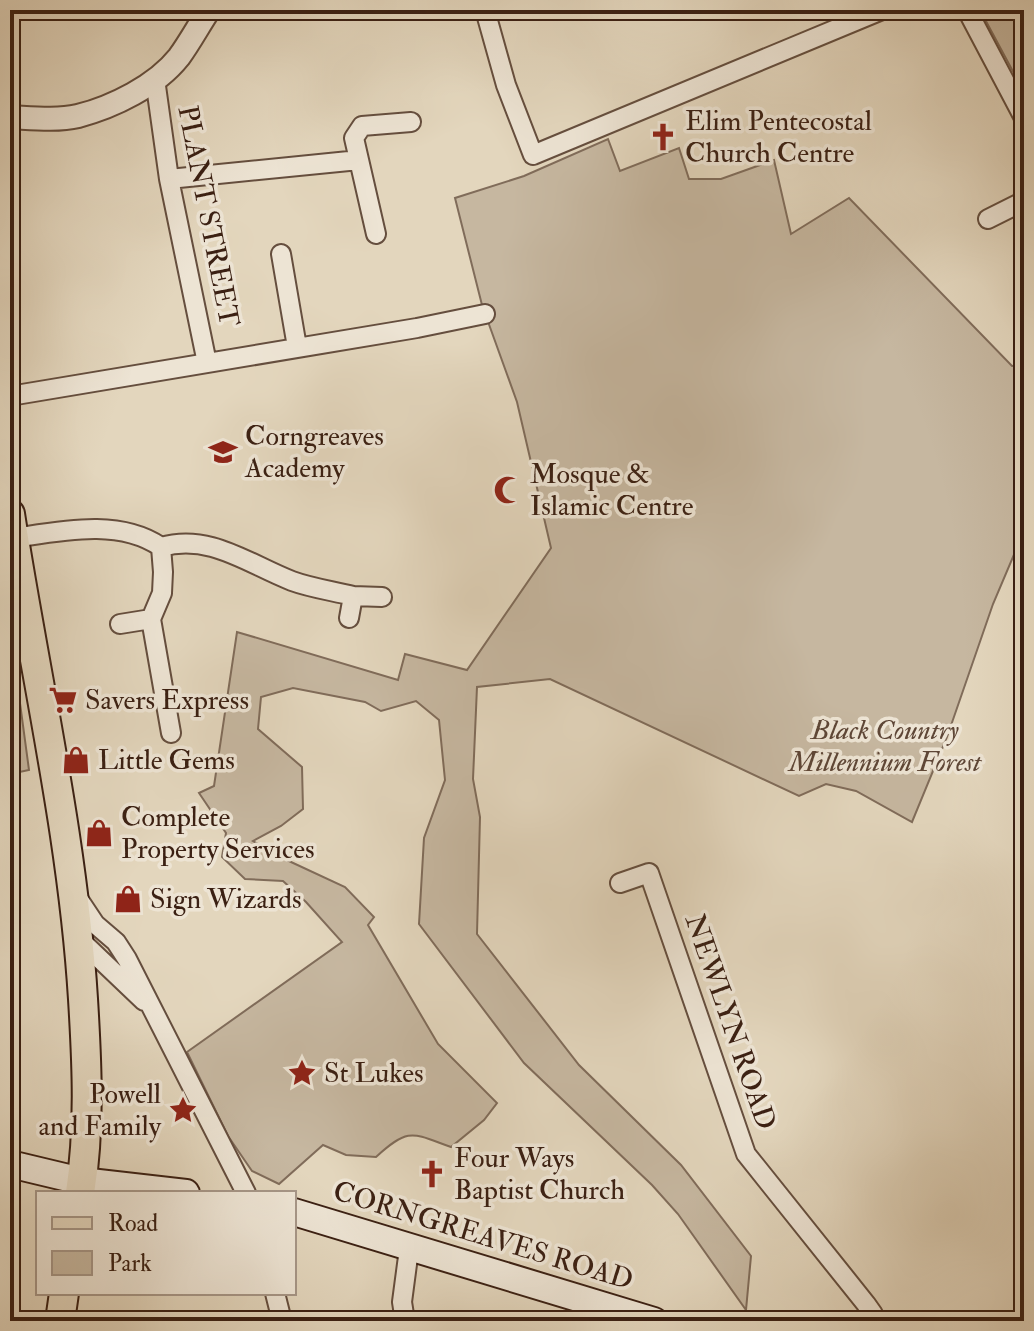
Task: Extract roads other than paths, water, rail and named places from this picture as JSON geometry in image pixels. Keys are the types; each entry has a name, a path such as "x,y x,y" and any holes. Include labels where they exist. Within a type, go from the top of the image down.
{"main road":[{"path":"12,526 21,648 75,895 80,940 87,1067 87,1111 80,1187"},
{"path":"10,1164 80,1187 151,1191"},
{"name":"CORNGREAVES ROAD","path":"296,1213 654,1321"},
{"path":"60,1321 64,1295"}],"street":[{"path":"10,117 77,117 116,102 155,79 178,59 209,10"},
{"path":"485,10 506,85 533,155 882,10"},
{"path":"967,10 1024,118"},
{"name":"PLANT STREET","path":"155,79 169,179 207,363"},
{"path":"376,234 354,138 362,126 411,122"},
{"path":"169,179 359,160"},
{"path":"988,219 1024,201"},
{"path":"281,254 297,347"},
{"name":"PLANT STREET","path":"10,396 485,314"},
{"path":"12,526 126,532 146,537 161,547 176,543 201,543 228,550 260,568 297,583 353,596 382,597"},
{"path":"161,547 162,593 151,619 171,733"},
{"path":"349,618 353,596"},
{"path":"120,624 151,619"},
{"name":"NEWLYN ROAD","path":"620,883 649,873 746,1154 866,1304 873,1321"},
{"path":"75,895 95,924 116,942 127,959 243,1191"},
{"path":"80,940 115,975 142,996 234,1187 241,1191"},
{"path":"405,1321 402,1302 409,1249"},
{"path":"276,1295 282,1321"}],"place":[{"name":"Elim Pentecostal Church Centre","path":"663,137"},
{"name":"Corngreaves Academy","path":"223,452"},
{"name":"Mosque & Islamic Centre","path":"508,490"},
{"name":"Savers Express","path":"63,700"},
{"name":"Little Gems","path":"76,760"},
{"name":"Complete Property Services","path":"99,833"},
{"name":"Sign Wizards","path":"128,899"},
{"name":"St Lukes","path":"302,1073"},
{"name":"Powell and Family","path":"183,1110"},
{"name":"Four Ways Baptist Church","path":"432,1174"}],"park label":[{"name":"Black Country Millennium Forest","path":"885,746"}]}
